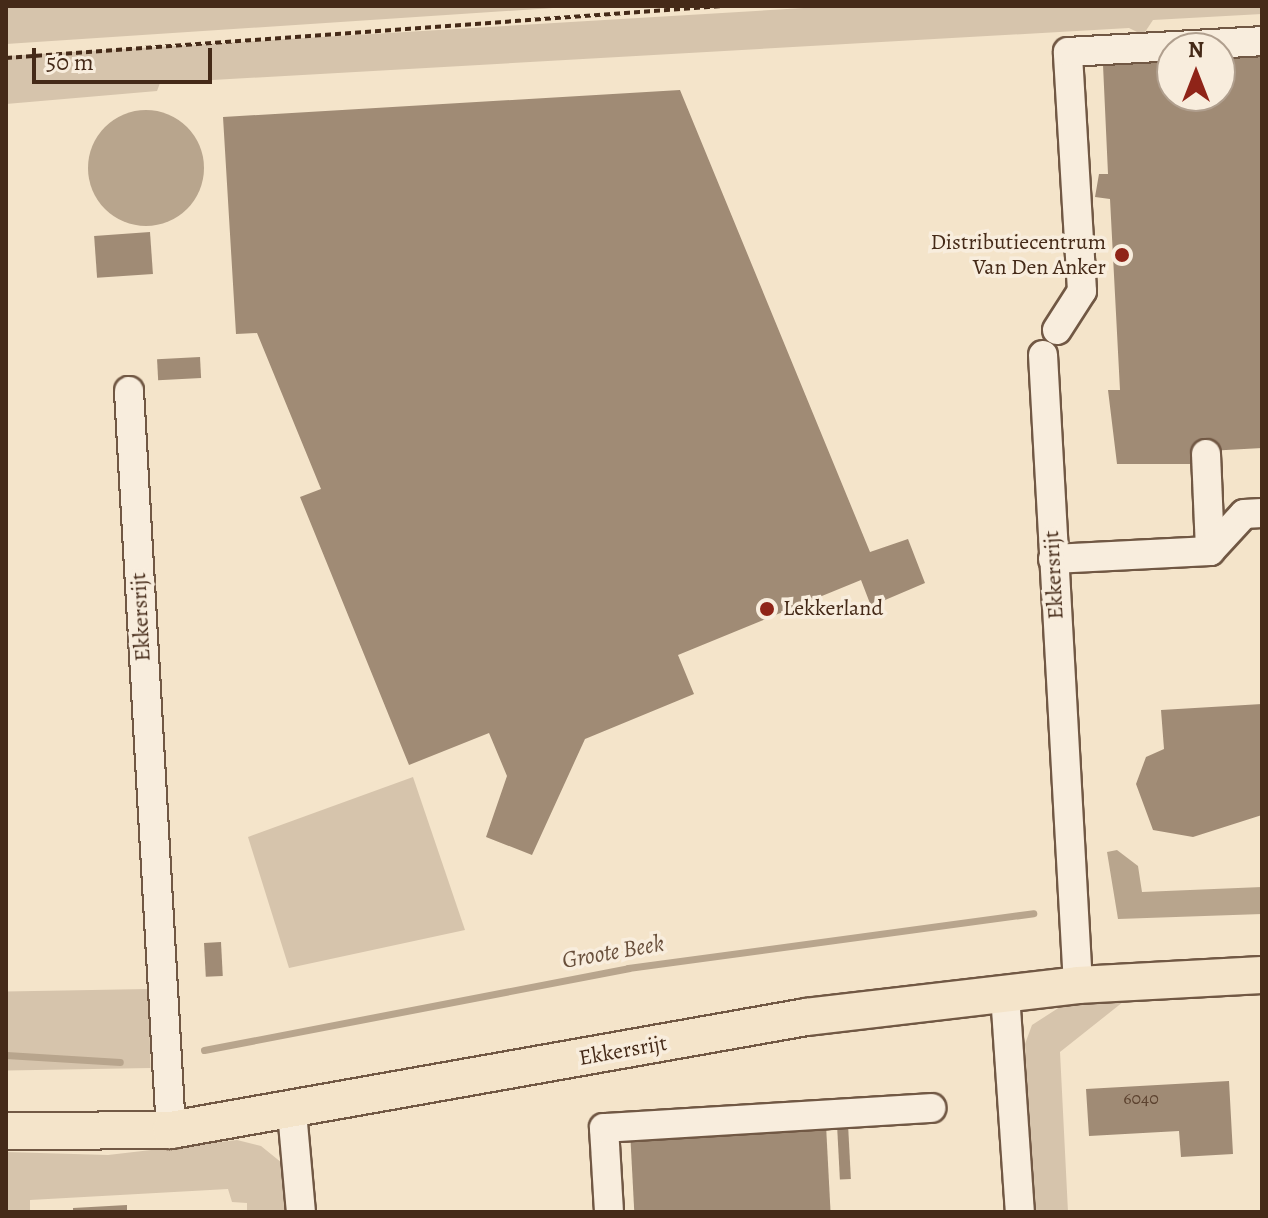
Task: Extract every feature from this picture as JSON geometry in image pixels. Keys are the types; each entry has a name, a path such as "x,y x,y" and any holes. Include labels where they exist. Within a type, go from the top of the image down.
{"main road":[{"name":"Ekkersrijt","path":"6,1131 171,1130 292,1112 806,1017 1078,985 1262,975"}],"street":[{"path":"1057,330 1082,291 1068,52 1262,41"},
{"name":"Ekkersrijt","path":"1043,355 1078,985"},
{"name":"Ekkersrijt","path":"129,391 171,1130"},
{"path":"1206,454 1210,551"},
{"path":"1053,559 1210,551 1244,514 1262,513"},
{"path":"1005,994 1020,1212"},
{"path":"609,1212 604,1128 931,1108"},
{"path":"292,1112 301,1212"}],"path":[{"path":"6,58 722,6"}],"shaded area":[{"path":"6,6 583,6 6,44"},
{"path":"837,6 1262,6 1262,14 1153,20 1143,35 1129,28 160,83 157,91 6,104 6,56"},
{"path":"146,110 168,114 187,127 200,146 204,168 200,190 187,209 168,222 146,226 124,222 105,209 92,190 88,168 92,146 105,127 124,114"},
{"path":"413,777 465,930 289,968 248,837"},
{"path":"1117,850 1138,866 1142,892 1262,887 1262,914 1118,919 1107,852"},
{"path":"149,989 150,1068 7,1070 6,991"},
{"path":"1128,998 1060,1052 1068,1212 1034,1212 1025,1044 1032,1025 1063,1005"},
{"path":"237,1140 261,1146 282,1163 291,1212 247,1212 247,1203 232,1202 228,1189 30,1200 30,1212 6,1212 6,1152 108,1155"}],"building":[{"path":"1262,56 1262,448 1190,452 1190,464 1117,464 1108,390 1120,390 1110,199 1095,197 1099,174 1108,174 1103,65 1156,62 1156,112 1236,112 1236,58"},
{"path":"680,90 870,552 908,539 925,583 871,606 861,580 678,655 694,694 585,739 532,855 486,837 507,776 489,733 409,765 300,497 321,489 257,333 236,334 223,117"},
{"path":"150,232 153,274 97,278 94,236"},
{"path":"200,357 201,378 158,380 157,359"},
{"path":"1262,704 1262,815 1193,837 1153,830 1136,784 1146,757 1164,749 1161,710"},
{"path":"221,942 223,976 206,977 204,943"},
{"path":"1229,1081 1233,1154 1181,1157 1179,1131 1089,1136 1086,1089"},
{"path":"848,1124 851,1179 840,1180 837,1125"},
{"path":"826,1125 831,1212 634,1212 630,1135"},
{"path":"127,1205 127,1212 73,1212 73,1208"}],"waterway":[{"name":"Groote Beek","path":"204,1050 628,968 1033,913"},
{"name":"Groote Beek","path":"6,1055 120,1062"}],"place":[{"name":"Distributiecentrum Van Den Anker","path":"1122,255"},
{"name":"Lekkerland","path":"767,609"}]}
